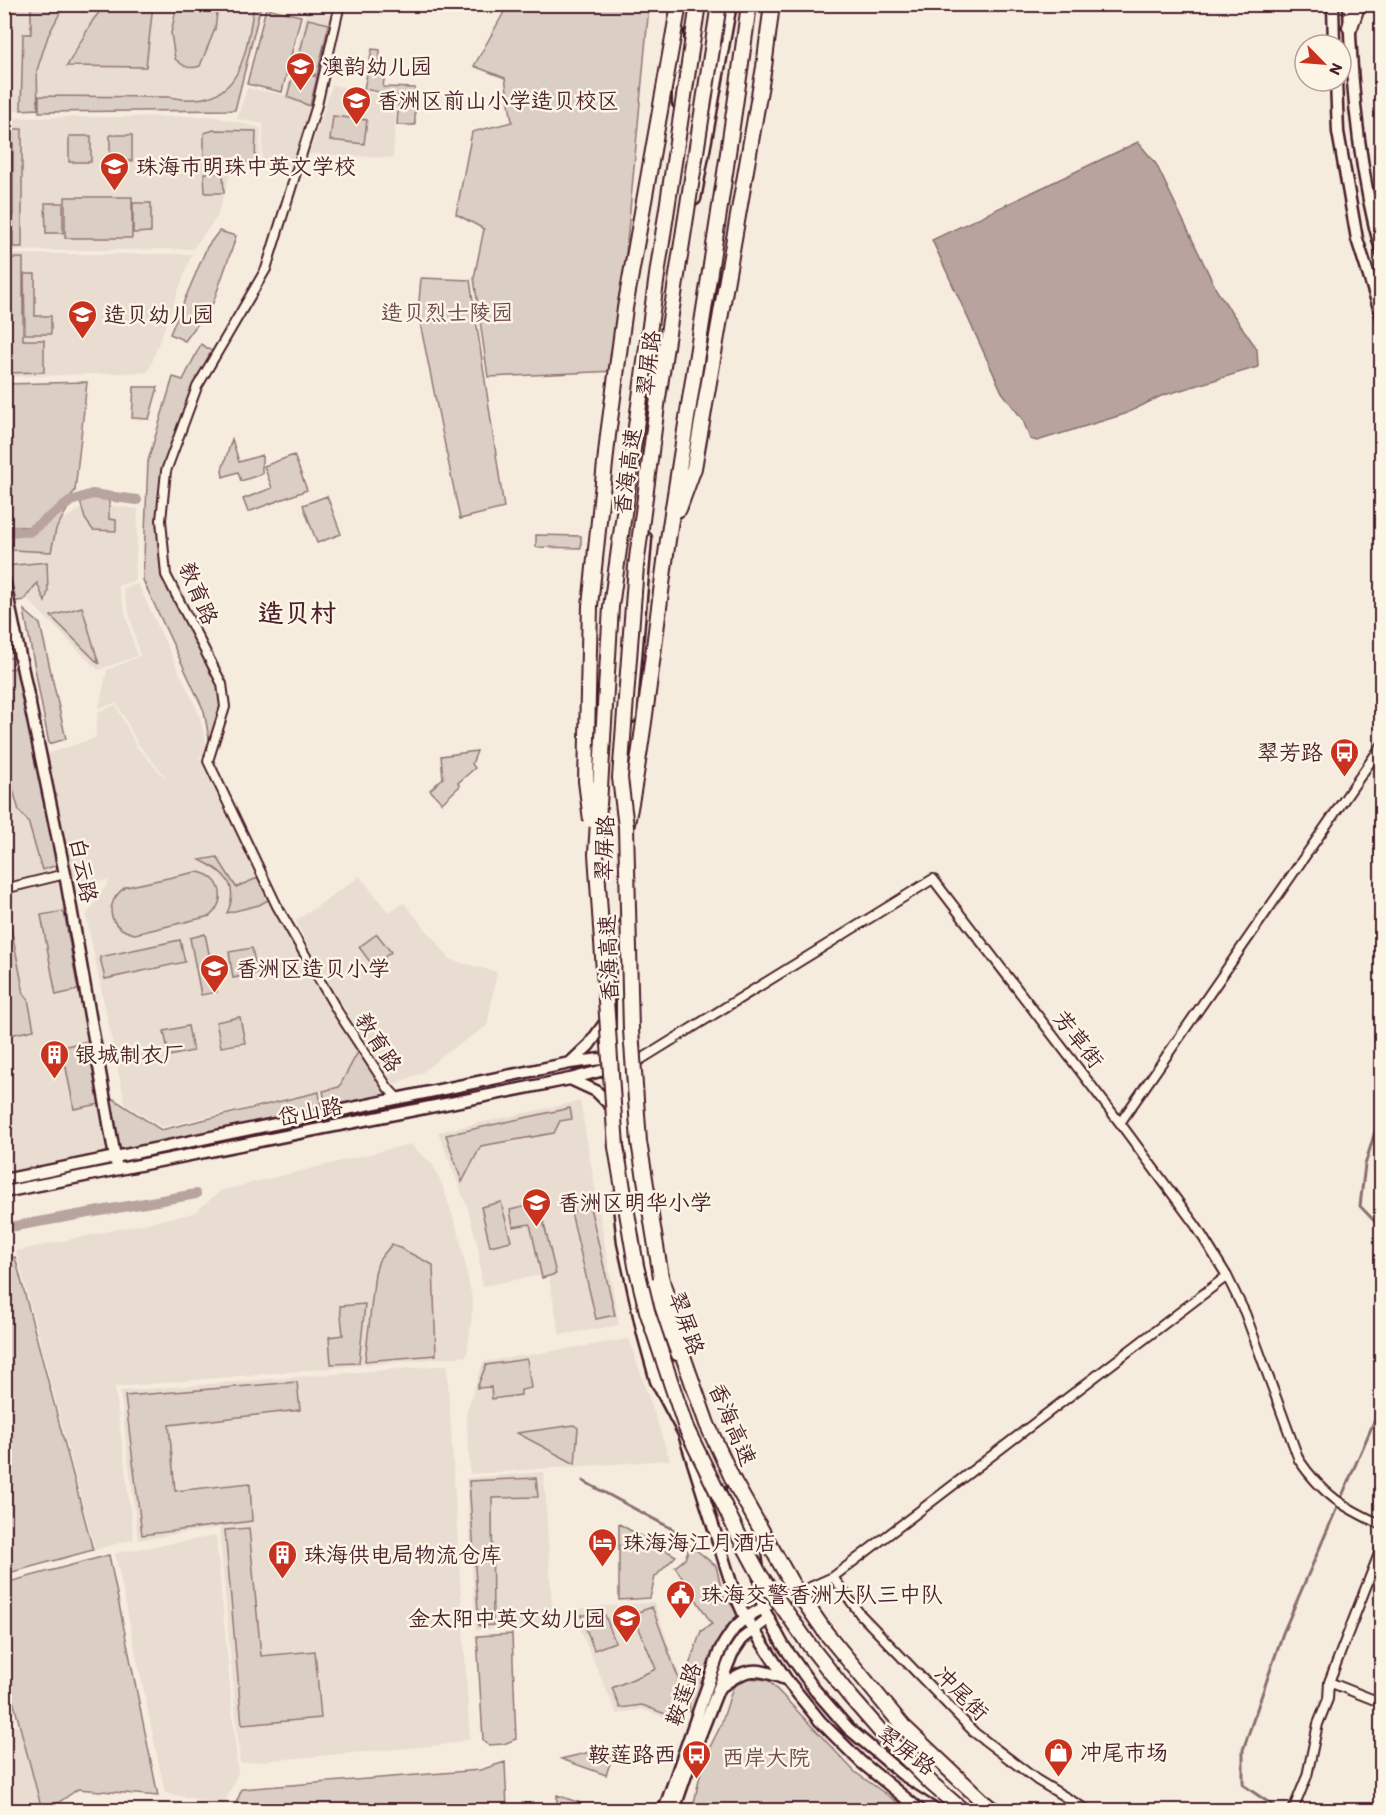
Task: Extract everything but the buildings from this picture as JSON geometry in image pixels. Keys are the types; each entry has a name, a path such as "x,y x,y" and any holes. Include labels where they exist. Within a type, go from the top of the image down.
{"highway":[{"path":"596,854 586,781 590,606 608,435 625,308 679,4"},
{"name":"香海高速","path":"696,4 611,607 596,854 616,1147 636,1266 686,1428 760,1575 810,1646 848,1694 888,1740 960,1810"},
{"name":"香海高速","path":"719,4 658,398 636,566 620,778 626,827 631,1030 639,1142 661,1277 683,1356 707,1424 733,1480 792,1584 825,1633 903,1726 992,1810"},
{"path":"626,827 639,762 669,536 724,188 749,4"},
{"path":"669,536 694,468 764,67 772,4"},
{"path":"1350,27 1358,4"}],"main road":[{"path":"678,113 679,4"},
{"name":"翠屏路","path":"696,4 640,373 621,535 604,753 601,862 604,1071 623,1243 656,1381 684,1434 734,1592 745,1617 786,1679 837,1740 920,1810"},
{"name":"翠屏路","path":"731,4 672,324 646,538 622,848 622,1060 630,1146 639,1209 659,1308 703,1424 754,1540 766,1613 783,1645 815,1690 848,1728 902,1774 960,1810"},
{"path":"1333,4 1334,33"},
{"path":"1349,4 1354,113 1371,216 1382,254"},
{"path":"1336,93 1338,132 1357,239 1382,317"},
{"name":"白云路","path":"4,579 65,874 117,1169"},
{"path":"570,1064 589,1046 604,1024"},
{"name":"岱山路","path":"4,1180 570,1064 604,1058 622,1060"},
{"name":"岱山路","path":"4,1192 570,1079 604,1071 622,1060"},
{"path":"570,1079 596,1090 609,1104"},
{"name":"鞍莲路","path":"664,1810 720,1650 734,1626 745,1617 766,1613"},
{"name":"鞍莲路","path":"674,1810 716,1690 732,1654 742,1639 754,1630 766,1613"},
{"path":"716,1690 735,1676 756,1669 786,1679"},
{"path":"837,1740 848,1728"}],"street":[{"name":"教育路","path":"340,4 317,105 266,269 197,387 166,471 161,520 166,575 222,684 225,707 208,761 277,906 308,962 388,1088 398,1099"},
{"path":"1120,1123 1382,746"},
{"path":"4,889 65,874"},
{"name":"芳草街","path":"622,1060 640,1060 933,879 1196,1226 1227,1276 1245,1313 1299,1460 1313,1481 1344,1505 1380,1521"},
{"path":"766,1613 833,1577 1227,1276"},
{"path":"1293,1810 1307,1776 1318,1724 1328,1699 1329,1682 1382,1546"},
{"name":"冲尾街","path":"833,1577 860,1614 975,1732 1037,1780 1087,1810"},
{"path":"1329,1682 1382,1704"}],"shaded area":[{"path":"4,5 263,5 237,108 5,111"},
{"name":"澳韵幼儿园","path":"306,10 333,16 313,105 295,166 262,165 263,124 237,119 247,88 285,95"},
{"name":"香洲区前山小学造贝校区","path":"332,85 397,98 393,158 309,154"},
{"name":"珠海市明珠中英文学校","path":"212,116 261,128 259,165 233,165 217,217 193,249 5,251 4,118"},
{"path":"1138,142 1156,164 1217,291 1257,349 1258,367 1161,396 1125,414 1037,441 1030,439 1023,420 1002,392 932,240"},
{"name":"造贝幼儿园","path":"4,254 192,254 148,372 5,377"},
{"path":"91,503 138,509 135,580 118,586 137,656 98,670 13,585 6,539 35,537"},
{"name":"香洲区造贝小学","path":"138,584 199,714 209,752 194,760 200,757 206,773 262,875 361,1047 338,1087 162,1127 125,1104 86,916 110,880 68,886 47,754 95,738 98,712 116,705 136,746 166,777 138,744 117,703 99,708 107,670 140,656 123,588"},
{"path":"4,623 57,869 5,883 4,883"},
{"path":"360,876 388,912 404,903 451,960 497,972 487,1026 443,1055 422,1073 394,1084 324,977 296,921"},
{"path":"61,879 111,1159 5,1179 5,895"},
{"name":"香洲区明华小学","path":"580,1101 619,1325 560,1335 548,1274 482,1286 478,1247 468,1209 438,1132"},
{"path":"410,1144 433,1165 460,1238 473,1304 467,1356 115,1387 134,1539 95,1550 16,1251 194,1213 220,1191"},
{"path":"629,1339 670,1460 470,1474 466,1413 483,1362"},
{"path":"447,1365 470,1739 442,1745 240,1763 219,1528 138,1540 120,1391"},
{"path":"544,1472 553,1624 476,1630 466,1478"},
{"path":"216,1536 238,1773 224,1805 165,1793 115,1553"},
{"name":"金太阳中英文幼儿园","path":"654,1602 680,1678 682,1724 642,1709 617,1714 571,1609"},
{"path":"20,1725 41,1810 5,1810 5,1729"}],"green space":[{"path":"106,4 153,5 146,67 67,66 93,20"},
{"path":"640,4 649,6 615,371 488,377 474,278 484,229 456,214 472,132 512,122 505,78 474,66 508,5"},
{"path":"31,5 64,5 48,36 37,70 38,109 21,110 23,34 31,34"},
{"path":"177,5 218,5 215,29 200,66 186,67 175,59 171,33"},
{"path":"254,5 261,5 235,110 39,112 39,96 193,99 211,96 225,89 235,77 247,45"},
{"path":"266,8 301,16 282,92 247,84"},
{"path":"308,19 329,24 317,75 296,70"},
{"path":"372,49 380,50 379,65 386,66 383,87 415,88 415,125 397,125 399,96 364,89"},
{"path":"294,71 317,77 310,106 287,97"},
{"path":"333,116 367,120 364,144 330,140"},
{"path":"13,129 22,129 22,247 13,247"},
{"path":"214,130 256,131 255,162 204,161 204,133"},
{"path":"110,135 132,135 132,161 110,161"},
{"path":"69,136 91,136 91,162 69,162"},
{"path":"204,173 223,173 224,193 205,193"},
{"path":"65,197 132,197 132,238 65,238"},
{"path":"45,203 63,203 63,233 46,233"},
{"path":"133,203 151,203 151,232 133,233"},
{"path":"219,231 236,236 233,246 213,303 185,341 170,334 207,247"},
{"path":"5,258 23,258 23,340 44,340 44,372 6,373"},
{"path":"24,274 35,274 35,316 51,316 51,334 25,334"},
{"name":"造贝烈士陵园","path":"421,278 470,280 504,508 460,519 418,313"},
{"path":"201,344 213,352 194,386 165,467 164,576 219,686 222,705 210,744 204,711 143,580 148,461 173,377 183,380"},
{"path":"87,382 75,491 67,500 28,527 5,526 5,384"},
{"path":"134,387 158,387 149,419 132,418"},
{"path":"232,439 239,462 262,455 262,474 241,481 238,472 223,477 222,470"},
{"path":"294,455 307,490 248,512 243,499 272,488 264,466"},
{"path":"94,496 109,499 109,519 116,520 116,531 93,530 85,519 80,501"},
{"path":"327,496 341,534 317,543 303,505"},
{"path":"68,508 56,529 51,552 12,550 8,534 33,533"},
{"path":"536,535 581,536 581,548 536,547"},
{"path":"47,562 48,591 45,602 37,583 24,600 12,602 5,566"},
{"path":"4,596 18,657 5,659 4,659"},
{"path":"82,607 99,664 51,616"},
{"path":"24,610 40,624 66,739 49,744"},
{"path":"20,668 60,864 42,870 28,821 19,811 5,761 4,669"},
{"path":"477,751 472,764 475,768 458,783 460,786 442,803 430,790 443,778 441,756"},
{"path":"217,857 236,887 260,877 270,899 259,905 227,913 232,894 227,880 223,874 200,860"},
{"path":"196,872 211,877 219,888 219,902 210,916 135,934 119,927 114,921 111,907 119,893 126,887"},
{"path":"64,911 78,990 56,995 41,915"},
{"path":"10,922 24,994 28,999 34,1030 5,1036 5,923"},
{"path":"205,934 217,992 201,995 190,938"},
{"path":"377,934 391,952 373,966 359,947"},
{"path":"180,940 185,962 105,979 100,957"},
{"path":"252,948 257,973 233,978 229,952"},
{"path":"240,1017 245,1043 221,1047 216,1022"},
{"path":"188,1026 193,1051 169,1056 164,1031"},
{"path":"88,1041 100,1104 74,1109 62,1047"},
{"path":"359,1050 401,1109 329,1122 323,1091 339,1087"},
{"path":"319,1092 323,1122 118,1160 106,1094 161,1130"},
{"path":"570,1108 572,1119 560,1121 554,1133 481,1146 462,1182 446,1135"},
{"path":"501,1202 511,1241 490,1246 481,1207"},
{"path":"539,1203 556,1274 542,1278 530,1224 513,1227 510,1210"},
{"path":"590,1207 615,1315 596,1319 571,1212"},
{"path":"392,1244 433,1265 436,1355 365,1361 375,1273 379,1260"},
{"path":"15,1257 93,1550 5,1574 4,1260"},
{"path":"365,1304 359,1363 331,1364 329,1337 343,1335 340,1306"},
{"path":"527,1359 531,1388 521,1390 521,1395 492,1399 491,1387 477,1388 486,1365"},
{"path":"297,1382 300,1410 169,1425 175,1491 250,1483 252,1521 142,1535 125,1396"},
{"path":"574,1425 578,1428 575,1464 517,1433"},
{"path":"536,1478 538,1497 492,1498 493,1625 479,1626 469,1481"},
{"path":"619,1524 676,1556 655,1577 650,1598 619,1600"},
{"path":"249,1528 261,1656 315,1651 321,1718 242,1725 225,1530"},
{"path":"690,1545 716,1566 723,1595 745,1621 728,1638 691,1733 687,1671 701,1631 712,1624 675,1567 685,1559"},
{"path":"109,1555 158,1796 78,1789 48,1810 42,1810 5,1670 5,1583"},
{"path":"652,1607 678,1677 678,1719 642,1705 620,1708 612,1688 656,1669 633,1614"},
{"path":"581,1615 605,1615 615,1642 594,1650"},
{"path":"512,1634 516,1739 504,1744 488,1745 483,1740 477,1636"},
{"name":"西岸大院","path":"748,1678 768,1680 855,1772 908,1810 694,1810 703,1761 721,1725 733,1687"},
{"path":"616,1746 606,1775 561,1759"},
{"path":"505,1762 507,1810 429,1810 413,1804 383,1808 339,1805 320,1810 233,1810 242,1789 480,1770"},
{"path":"557,1795 594,1808 594,1810 557,1810"}],"waterway":[{"path":"4,531 29,532 71,501 92,494 137,500"},
{"path":"1382,1108 1365,1165 1360,1206 1382,1229"},
{"path":"4,1228 196,1194"},
{"path":"1278,1809 1243,1785 1243,1750 1283,1633 1382,1403"},
{"path":"583,1481 689,1538"},
{"path":"988,1797 1008,1810"}],"place":[{"name":"澳韵幼儿园","path":"301,92"},
{"name":"香洲区前山小学造贝校区","path":"356,126"},
{"name":"珠海市明珠中英文学校","path":"115,192"},
{"name":"造贝幼儿园","path":"83,340"},
{"name":"翠芳路","path":"1344,778"},
{"name":"香洲区造贝小学","path":"215,994"},
{"name":"银城制衣厂","path":"54,1080"},
{"name":"香洲区明华小学","path":"537,1228"},
{"name":"珠海海江月酒店","path":"602,1568"},
{"name":"珠海供电局物流仓库","path":"283,1580"},
{"name":"珠海交警香洲大队三中队","path":"680,1620"},
{"name":"金太阳中英文幼儿园","path":"627,1644"},
{"name":"冲尾市场","path":"1059,1778"},
{"name":"鞍莲路西","path":"697,1780"}],"district":[{"name":"造贝村","path":"297,613"}]}
